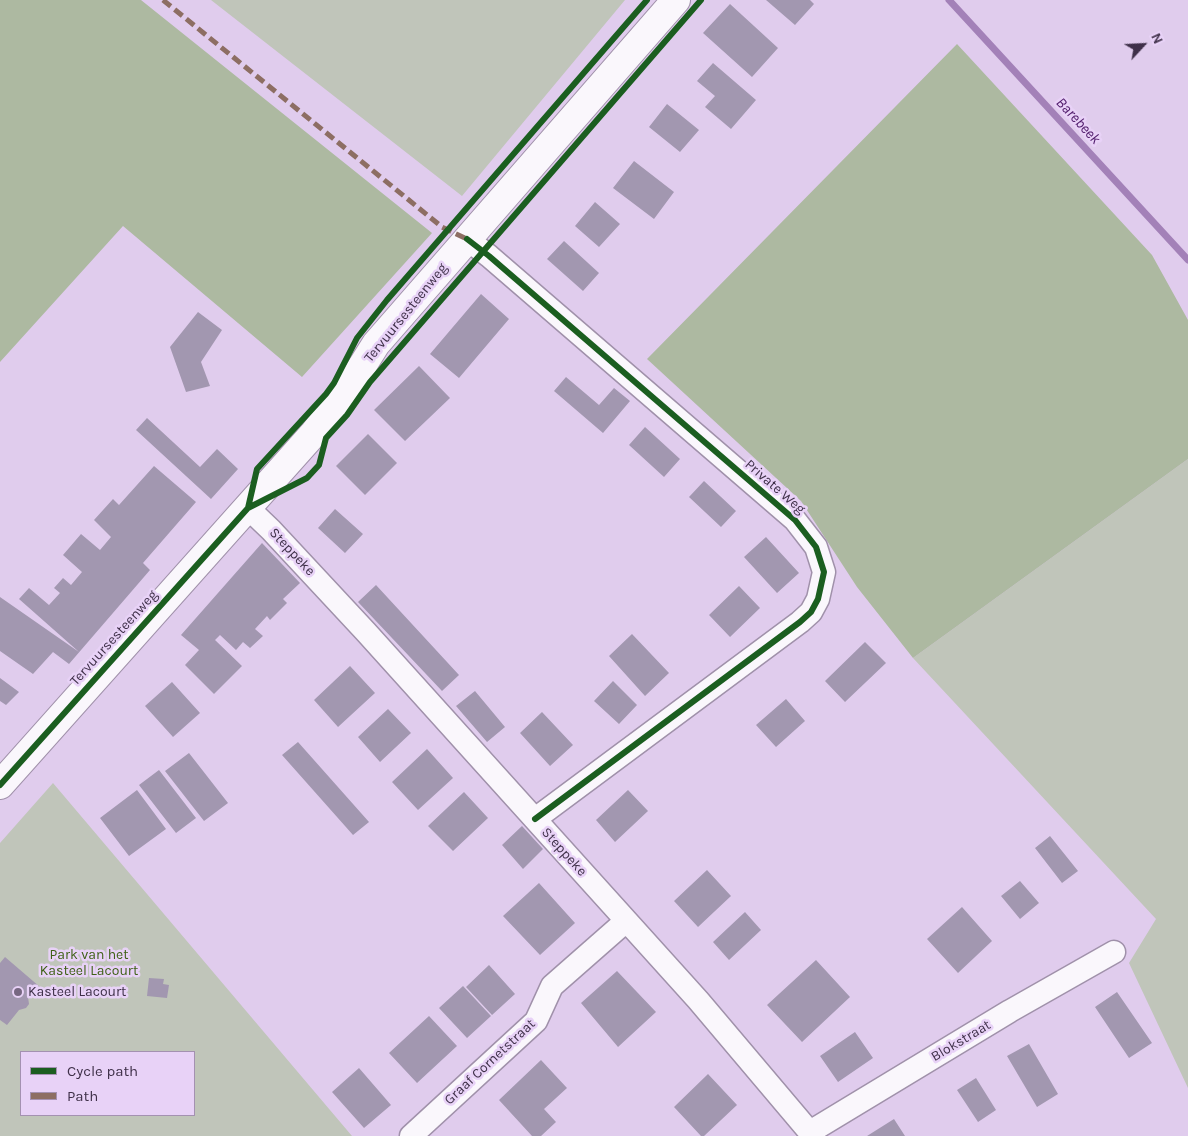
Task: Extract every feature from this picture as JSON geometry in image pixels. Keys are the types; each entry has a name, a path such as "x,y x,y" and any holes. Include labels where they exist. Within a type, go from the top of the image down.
{"main road":[{"name":"Tervuursesteenweg","path":"0,785 248,508 342,398 376,344 676,0"}],"street":[{"name":"Private Weg","path":"467,239 795,520 816,546 824,572 818,599 812,612 535,819"},
{"name":"Steppeke","path":"248,508 366,632 535,819 752,1062 812,1134"},
{"name":"Graaf Cornetstraat","path":"411,1136 536,1021 552,986 626,921"},
{"name":"Blokstraat","path":"812,1134 1010,1011 1114,952"}],"green space":[{"path":"0,0 141,0 432,233 302,377 123,226 0,362"},
{"path":"211,0 625,0 462,196"},
{"path":"957,44 1152,255 1188,320 1188,459 913,658 857,587 801,501 647,359"},
{"path":"1188,459 1188,1088 1129,963 1156,919 913,658"},
{"name":"Park van het Kasteel Lacourt","path":"53,783 352,1136 0,1136 0,843"}],"building":[{"path":"766,0 810,0 814,4 795,25"},
{"path":"730,4 778,48 752,77 703,33"},
{"path":"713,63 756,100 731,129 705,107 715,96 697,81"},
{"path":"667,104 699,130 680,152 649,127"},
{"path":"634,161 674,192 654,219 613,188"},
{"path":"595,202 620,224 599,247 575,226"},
{"path":"564,241 599,273 583,291 547,259"},
{"path":"481,294 509,319 459,378 430,354"},
{"path":"198,312 222,330 201,362 210,386 186,392 170,347"},
{"path":"419,366 450,398 405,441 374,410"},
{"path":"566,377 599,405 614,388 630,401 603,433 554,391"},
{"path":"147,418 200,467 217,449 238,469 211,499 136,430"},
{"path":"645,427 680,459 664,477 629,445"},
{"path":"368,434 397,463 365,495 336,466"},
{"path":"154,466 196,502 143,563 150,570 69,664 53,652 33,674 0,651 0,597 79,652 19,599 29,588 49,605 60,593 54,588 63,578 71,585 82,572 63,555 81,534 100,550 111,537 94,520 113,499 119,505"},
{"path":"704,481 736,511 721,527 689,497"},
{"path":"335,509 363,534 345,553 318,528"},
{"path":"766,537 799,573 777,593 744,557"},
{"path":"262,543 300,583 283,599 287,603 270,620 267,616 255,629 263,636 250,648 243,642 236,650 220,635 215,640 242,666 214,694 185,665 199,650 181,635"},
{"path":"376,585 459,675 442,691 358,602"},
{"path":"739,586 760,608 730,637 709,615"},
{"path":"632,634 669,673 645,696 609,656"},
{"path":"865,642 886,663 845,702 825,681"},
{"path":"350,666 375,693 338,727 314,700"},
{"path":"0,678 19,692 6,705 0,701"},
{"path":"613,681 637,705 619,724 594,701"},
{"path":"172,682 200,713 173,737 145,706"},
{"path":"475,691 505,727 487,742 456,706"},
{"path":"786,699 805,721 776,747 756,725"},
{"path":"388,709 411,733 380,762 358,737"},
{"path":"542,712 573,745 550,766 520,733"},
{"path":"298,742 369,822 353,835 282,755"},
{"path":"427,749 453,778 418,810 392,782"},
{"path":"189,753 228,803 204,821 165,771"},
{"path":"159,770 196,818 176,833 139,785"},
{"path":"137,790 166,829 129,856 100,818"},
{"path":"628,790 648,811 615,842 596,820"},
{"path":"464,792 488,818 453,851 428,826"},
{"path":"522,826 543,849 523,869 502,845"},
{"path":"1050,836 1078,871 1062,883 1035,848"},
{"path":"707,870 731,896 698,927 674,901"},
{"path":"1020,881 1039,903 1020,919 1001,896"},
{"path":"539,883 575,923 540,955 503,916"},
{"path":"962,907 992,941 958,973 927,939"},
{"path":"745,912 761,930 729,960 713,942"},
{"name":"Kasteel Lacourt","path":"5,957 40,987 30,999 28,997 29,1004 26,1008 19,1010 7,1025 0,1020 0,963"},
{"path":"816,960 850,997 802,1042 767,1005"},
{"path":"489,965 515,994 492,1015 466,987"},
{"path":"617,971 656,1012 618,1047 581,1003"},
{"path":"149,978 164,979 163,984 169,985 167,998 147,996"},
{"path":"463,986 491,1016 467,1038 439,1008"},
{"path":"1117,992 1152,1043 1129,1058 1095,1007"},
{"path":"429,1016 457,1046 417,1083 389,1053"},
{"path":"855,1032 873,1058 838,1082 820,1056"},
{"path":"1029,1044 1058,1094 1037,1107 1007,1056"},
{"path":"541,1060 567,1088 544,1109 556,1122 541,1136 532,1136 499,1100"},
{"path":"359,1068 391,1105 364,1128 332,1092"},
{"path":"708,1074 737,1105 704,1136 701,1136 674,1107"},
{"path":"976,1078 996,1110 978,1122 957,1090"},
{"path":"894,1119 905,1136 867,1136"}],"waterway":[{"name":"Barebeek","path":"949,0 1188,260"}],"marked path":[{"path":"163,0 442,227 467,239"}],"cycle path":[{"path":"248,508 257,469 326,394 334,383 357,338 387,300 647,0"},
{"path":"0,785 248,508 307,478 319,465 326,438 347,415 370,382 701,0"},
{"path":"467,239 795,520 816,547 824,572 818,599 811,612 800,622 535,819"}],"place":[{"name":"Kasteel Lacourt","path":"18,992"}]}
